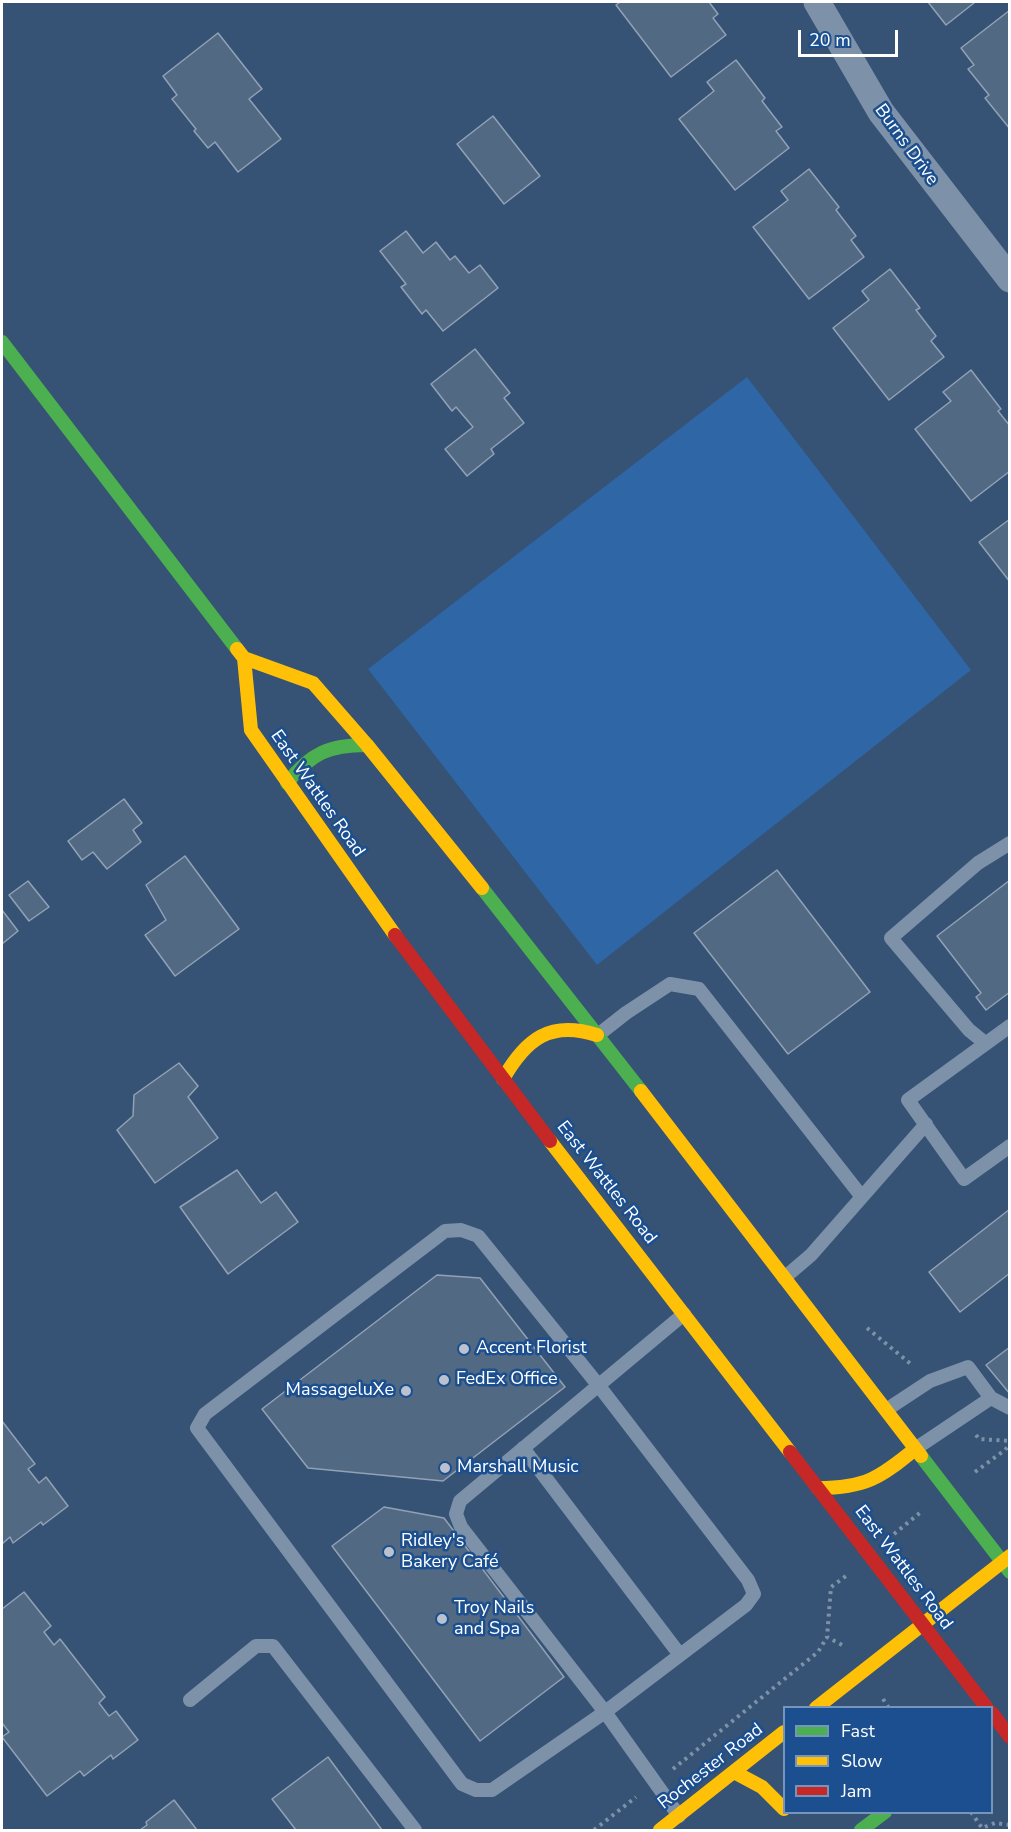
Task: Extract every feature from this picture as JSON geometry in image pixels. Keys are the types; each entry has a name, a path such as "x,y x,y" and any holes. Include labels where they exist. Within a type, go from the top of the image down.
{"main road":[{"path":"2,344 244,658 313,682 367,745 476,878 915,1449 1007,1563 922,1624 817,1706"},
{"name":"East Wattles Road","path":"244,658 251,730 371,903 503,1079 986,1706"},
{"path":"287,783 300,766 315,754 346,744 367,745"},
{"path":"503,1079 523,1048 537,1036 556,1029 575,1029 597,1035"},
{"path":"818,1488 844,1489 862,1485 890,1469 915,1449"},
{"path":"998,1721 1010,1737"},
{"name":"Rochester Road","path":"660,1830 783,1733"},
{"path":"734,1772 754,1780 772,1794 783,1810"},
{"path":"861,1830 882,1814"}],"street":[{"name":"Burns Drive","path":"817,2 858,75 892,129 1010,279"}],"lane":[{"path":"985,1044 969,1030 891,938 978,863 1010,843"},
{"path":"597,1035 670,984 699,989 862,1197"},
{"path":"1010,1026 908,1100 964,1179 1010,1146"},
{"path":"784,1278 811,1254 926,1124"},
{"path":"461,1230 478,1236 599,1386 748,1580 754,1594 746,1605 605,1712 492,1790 476,1790 462,1784 197,1428 210,1410 446,1231 461,1230"},
{"path":"679,1816 654,1784 605,1712 461,1527 456,1514 460,1501 685,1313"},
{"path":"886,1410 930,1381 968,1367 991,1398 1010,1407"},
{"path":"915,1449 991,1398"},
{"path":"523,1448 680,1655"},
{"path":"190,1700 256,1647 273,1646 415,1830"}],"path":[{"path":"969,1476 1010,1444"},
{"path":"885,1541 922,1511"},
{"path":"676,1766 818,1652 827,1637 831,1587 841,1581"},
{"path":"827,1637 842,1645"},
{"path":"881,1697 888,1706"},
{"path":"594,1830 635,1798"},
{"path":"972,1814 981,1829 994,1823 1010,1825"}],"shaded area":[{"path":"747,377 971,670 597,965 368,669"}],"building":[{"path":"620,2 709,2 718,14 713,18 726,35 671,77 616,5"},
{"path":"928,2 973,2 974,3 946,25"},
{"path":"1010,10 1010,129 985,98 989,95 968,69 974,65 961,48"},
{"path":"218,33 262,89 249,99 281,139 238,172 215,142 208,148 194,131 196,129 172,99 177,95 163,76"},
{"path":"736,60 765,98 762,101 782,127 776,131 789,148 735,190 679,119 714,91 707,82"},
{"path":"493,116 540,176 504,204 457,144"},
{"path":"809,169 839,207 836,210 856,236 851,240 864,257 809,299 753,227 788,200 781,191"},
{"path":"406,231 423,253 436,242 450,260 455,256 469,273 480,265 498,288 443,331 426,310 422,314 401,287 406,284 380,251"},
{"path":"890,269 920,308 916,310 936,336 931,341 944,357 889,400 833,328 869,300 862,291"},
{"path":"475,349 510,393 504,398 524,423 491,449 494,454 467,476 445,449 473,427 456,407 452,411 431,384"},
{"path":"971,370 1001,409 998,411 1010,426 1010,471 971,501 915,429 951,401 943,392"},
{"path":"1010,519 1010,582 979,542"},
{"path":"124,799 142,823 133,830 141,842 107,869 93,852 82,860 68,841"},
{"path":"185,856 239,929 175,976 145,935 166,920 146,885"},
{"path":"777,870 870,992 788,1054 694,933"},
{"path":"1010,880 1010,992 986,1010 976,997 981,993 937,936"},
{"path":"28,881 49,907 29,921 9,895"},
{"path":"2,910 18,931 2,944"},
{"path":"179,1063 198,1086 188,1097 218,1138 155,1183 117,1130 133,1116 134,1095"},
{"path":"237,1170 261,1203 276,1192 298,1222 228,1274 180,1207"},
{"path":"1010,1209 1010,1273 960,1312 929,1272"},
{"path":"437,1275 480,1278 565,1387 443,1481 308,1468 262,1409"},
{"path":"1010,1347 1010,1394 986,1365"},
{"path":"2,1421 35,1464 28,1469 39,1483 46,1477 68,1506 43,1525 41,1522 13,1543 10,1537 2,1544"},
{"path":"384,1507 444,1518 564,1677 480,1741 332,1546"},
{"path":"24,1592 51,1626 44,1632 54,1645 60,1639 105,1697 99,1703 109,1716 116,1711 138,1740 113,1759 111,1755 84,1776 80,1771 47,1796 2,1737 9,1732 2,1723 2,1609"},
{"path":"328,1757 382,1830 296,1830 272,1799"},
{"path":"174,1800 197,1830 140,1830 147,1825 146,1822"}],"traffic: fast":[{"path":"2,342 237,649"},
{"path":"287,783 304,764 322,753 342,747 367,745"},
{"path":"482,888 641,1091"},
{"path":"921,1456 1010,1572"},
{"path":"861,1830 882,1814"}],"traffic: slow":[{"path":"237,649 244,658 251,730 395,935"},
{"path":"244,658 313,683 367,745 482,888"},
{"path":"503,1079 521,1053 541,1036 566,1030 597,1035"},
{"path":"641,1091 921,1456"},
{"path":"550,1141 790,1452"},
{"path":"818,1488 848,1486 871,1479 892,1467 915,1449"},
{"path":"819,1706 1010,1556"},
{"path":"660,1830 783,1733"},
{"path":"734,1772 762,1787 783,1808"}],"traffic: jam":[{"path":"395,935 550,1141"},
{"path":"790,1452 985,1706"},
{"path":"993,1714 1010,1737"}],"place":[{"name":"Accent Florist","path":"464,1349"},
{"name":"FedEx Office","path":"444,1380"},
{"name":"MassageluXe","path":"406,1391"},
{"name":"Marshall Music","path":"445,1468"},
{"name":"Ridley's Bakery Café","path":"389,1552"},
{"name":"Troy Nails and Spa","path":"442,1619"}]}
